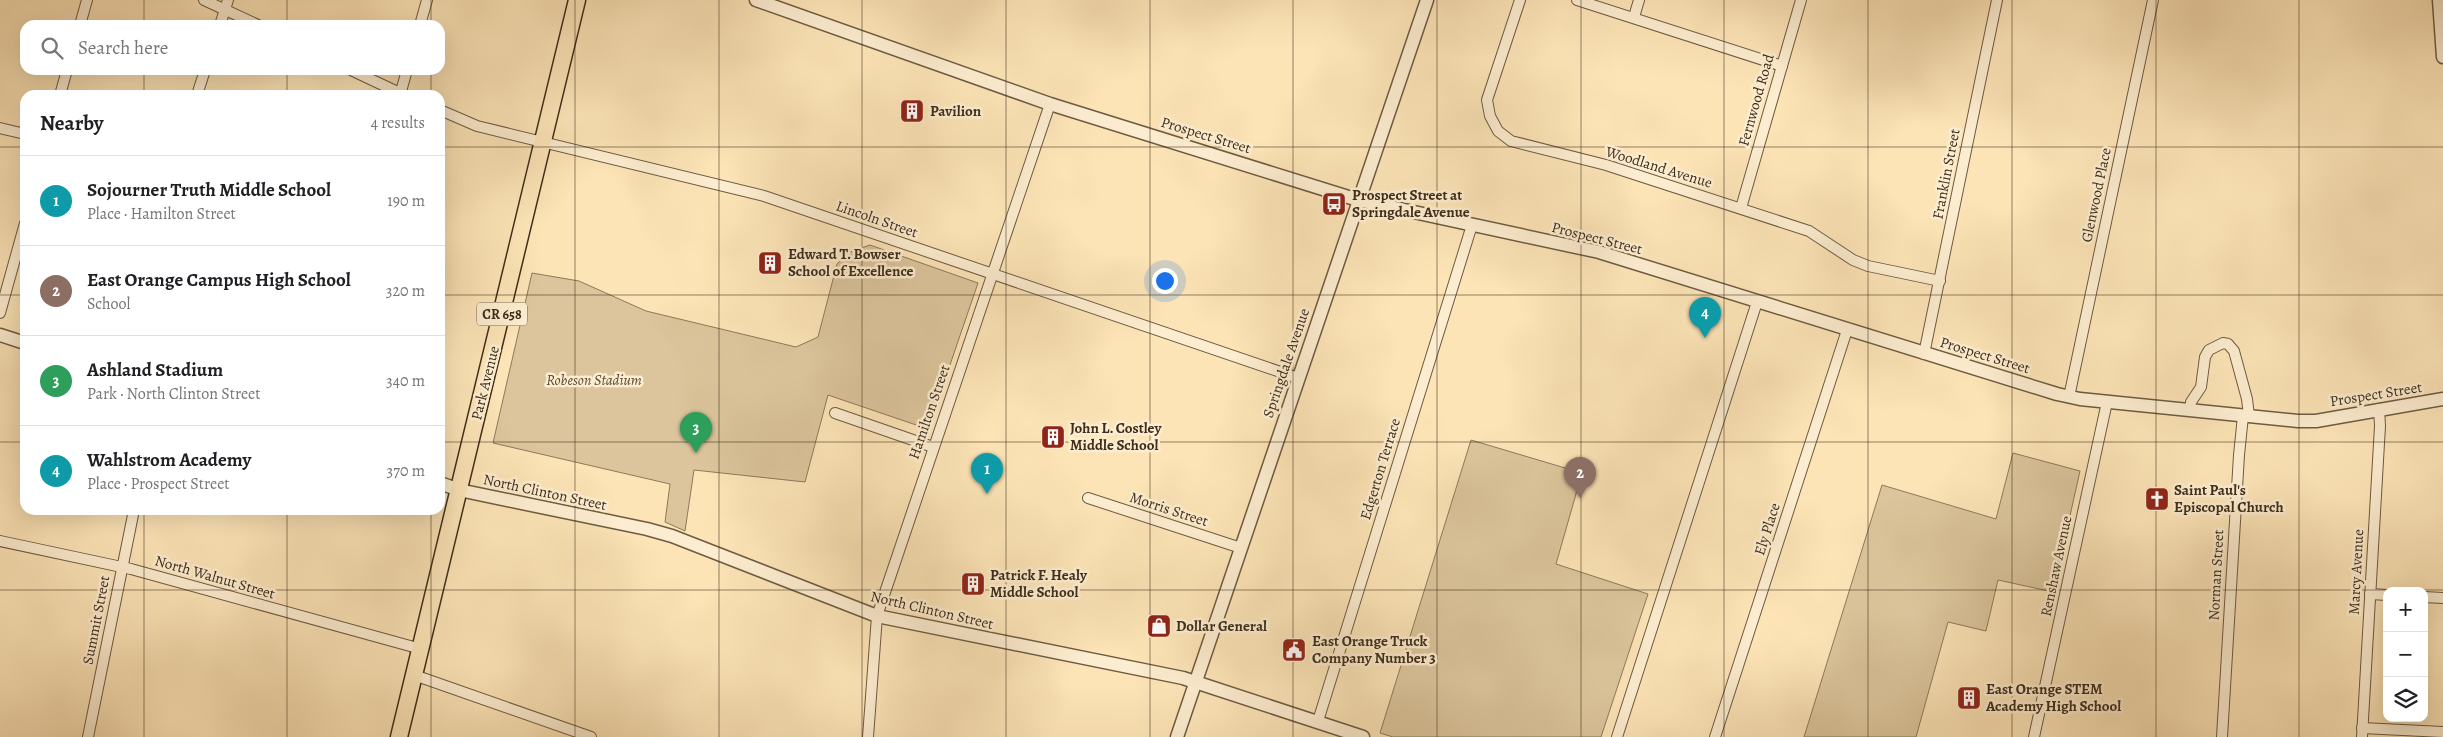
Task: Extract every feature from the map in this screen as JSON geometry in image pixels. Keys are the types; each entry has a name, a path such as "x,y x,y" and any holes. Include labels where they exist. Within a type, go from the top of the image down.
{"main road":[{"name":"Park Avenue","path":"399,737 578,0"}],"street":[{"path":"81,20 87,0"},
{"path":"204,0 227,5 250,20"},
{"path":"421,20 427,0"},
{"name":"Prospect Street","path":"756,0 1050,104 1358,200 1599,252 1924,354 2069,397 2298,421 2316,421 2443,399"},
{"name":"Springdale Avenue","path":"1177,737 1194,682 1427,0"},
{"name":"Woodland Avenue","path":"1520,0 1487,100 1490,116 1498,131 1511,141 1606,165 1809,231 1822,237 1853,260 1868,266 1940,281"},
{"path":"1577,0 1782,66"},
{"path":"1634,17 1638,0"},
{"name":"Fernwood Road","path":"1741,208 1801,0"},
{"name":"Franklin Street","path":"1924,354 1997,0"},
{"name":"Glenwood Place","path":"2069,397 2153,0"},
{"path":"2439,0 2443,57"},
{"path":"222,20 227,5"},
{"path":"62,90 66,75"},
{"path":"199,90 203,75"},
{"path":"361,75 391,90"},
{"path":"402,90 406,75"},
{"name":"Hamilton Street","path":"868,737 876,616 1050,104"},
{"name":"Lincoln Street","path":"445,112 477,126 764,196 1298,378"},
{"path":"0,128 20,133"},
{"name":"Edgerton Terrace","path":"1318,721 1472,225"},
{"path":"0,313 20,241"},
{"path":"1617,737 1757,302"},
{"name":"Ely Place","path":"1715,737 1847,330"},
{"path":"0,335 20,342"},
{"name":"Norman Street","path":"2190,410 2191,402 2201,387 2205,357 2209,350 2223,343 2228,344 2234,351 2247,398 2246,416 2239,455 2222,737"},
{"name":"Renshaw Avenue","path":"2034,737 2107,402"},
{"name":"Marcy Avenue","path":"2362,732 2380,426 2379,410"},
{"path":"835,413 933,447"},
{"name":"North Clinton Street","path":"445,486 672,536 876,616 1194,682 1318,721 1362,737"},
{"name":"Morris Street","path":"1088,498 1241,548"},
{"name":"Summit Street","path":"88,737 133,515"},
{"name":"North Walnut Street","path":"0,541 122,567 421,649"},
{"path":"2370,594 2383,595"},
{"path":"2428,597 2443,598"},
{"path":"414,675 591,737"},
{"path":"2362,732 2443,732"}],"green space":[{"name":"Robeson Stadium","path":"870,245 978,283 928,429 828,395 805,482 694,470 685,531 665,522 670,484 493,443 532,273 579,281 646,311 796,347 818,337 837,264 850,252"},
{"path":"1471,440 1582,473 1556,564 1648,594 1601,737 1393,737 1380,733"},
{"path":"2013,453 2080,471 2053,592 1998,580 1986,631 1948,622 1916,737 1804,737 1882,485 1996,519"}],"place":[{"name":"Pavilion","path":"912,111"},
{"name":"Prospect Street at Springdale Avenue","path":"1334,204"},
{"name":"Edward T. Bowser School of Excellence","path":"770,263"},
{"name":"Wahlstrom Academy","path":"1705,338"},
{"name":"John L. Costley Middle School","path":"1053,437"},
{"name":"Ashland Stadium","path":"696,453"},
{"name":"Sojourner Truth Middle School","path":"987,494"},
{"name":"East Orange Campus High School","path":"1580,498"},
{"name":"Saint Paul's Episcopal Church","path":"2157,499"},
{"name":"Patrick F. Healy Middle School","path":"973,584"},
{"name":"Dollar General","path":"1159,626"},
{"name":"East Orange Truck Company Number 3","path":"1294,650"},
{"name":"East Orange STEM Academy High School","path":"1969,698"}]}
